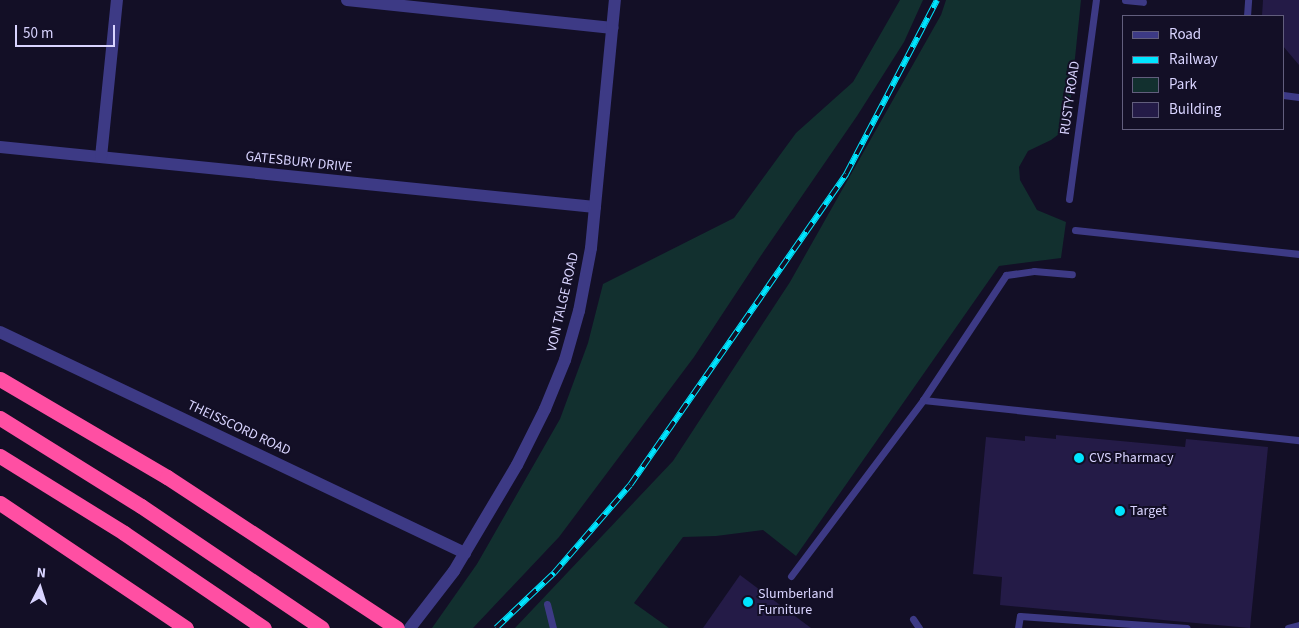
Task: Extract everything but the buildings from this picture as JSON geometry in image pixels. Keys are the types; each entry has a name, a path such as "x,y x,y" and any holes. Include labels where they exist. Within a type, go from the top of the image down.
{"highway":[{"path":"0,378 167,477 397,628"},
{"path":"0,418 141,506 319,626"},
{"path":"0,456 124,533 264,628"},
{"path":"0,503 186,628"}],"street":[{"path":"101,157 116,0"},
{"path":"347,0 613,28"},
{"name":"VON TALGE ROAD","path":"410,628 439,593 465,553 531,438 555,387 573,336 581,302 595,208 615,0"},
{"name":"GATESBURY DRIVE","path":"0,147 595,208"},
{"name":"THEISSCORD ROAD","path":"0,332 465,553"}],"lane":[{"name":"RUSTY ROAD","path":"1069,199 1096,0"},
{"path":"1125,0 1143,2"},
{"path":"1246,15 1248,0"},
{"path":"1284,95 1299,97"},
{"path":"1075,230 1299,254"},
{"path":"791,576 923,400 1006,275 1034,271 1072,274"},
{"path":"923,400 1299,440"},
{"path":"547,604 553,628"},
{"path":"1018,628 1020,616 1188,628"},
{"path":"913,619 919,628"},
{"path":"1288,628 1299,625"}],"green space":[{"path":"900,0 923,0 904,42 857,116 694,357 559,537 473,628 432,628 477,564 560,419 588,343 603,284 734,218 796,133 853,82"},
{"path":"946,0 1081,0 1069,116 1063,131 1051,140 1028,151 1019,167 1020,180 1037,210 1066,222 1061,258 999,266 796,556 763,530 716,536 683,537 634,603 669,628 515,628 673,461 790,282 941,15"}],"railway":[{"path":"496,628 554,573 630,485 846,174 937,0"}],"place":[{"name":"CVS Pharmacy","path":"1079,458"},
{"name":"Target","path":"1120,511"},
{"name":"Slumberland Furniture","path":"748,602"}]}
